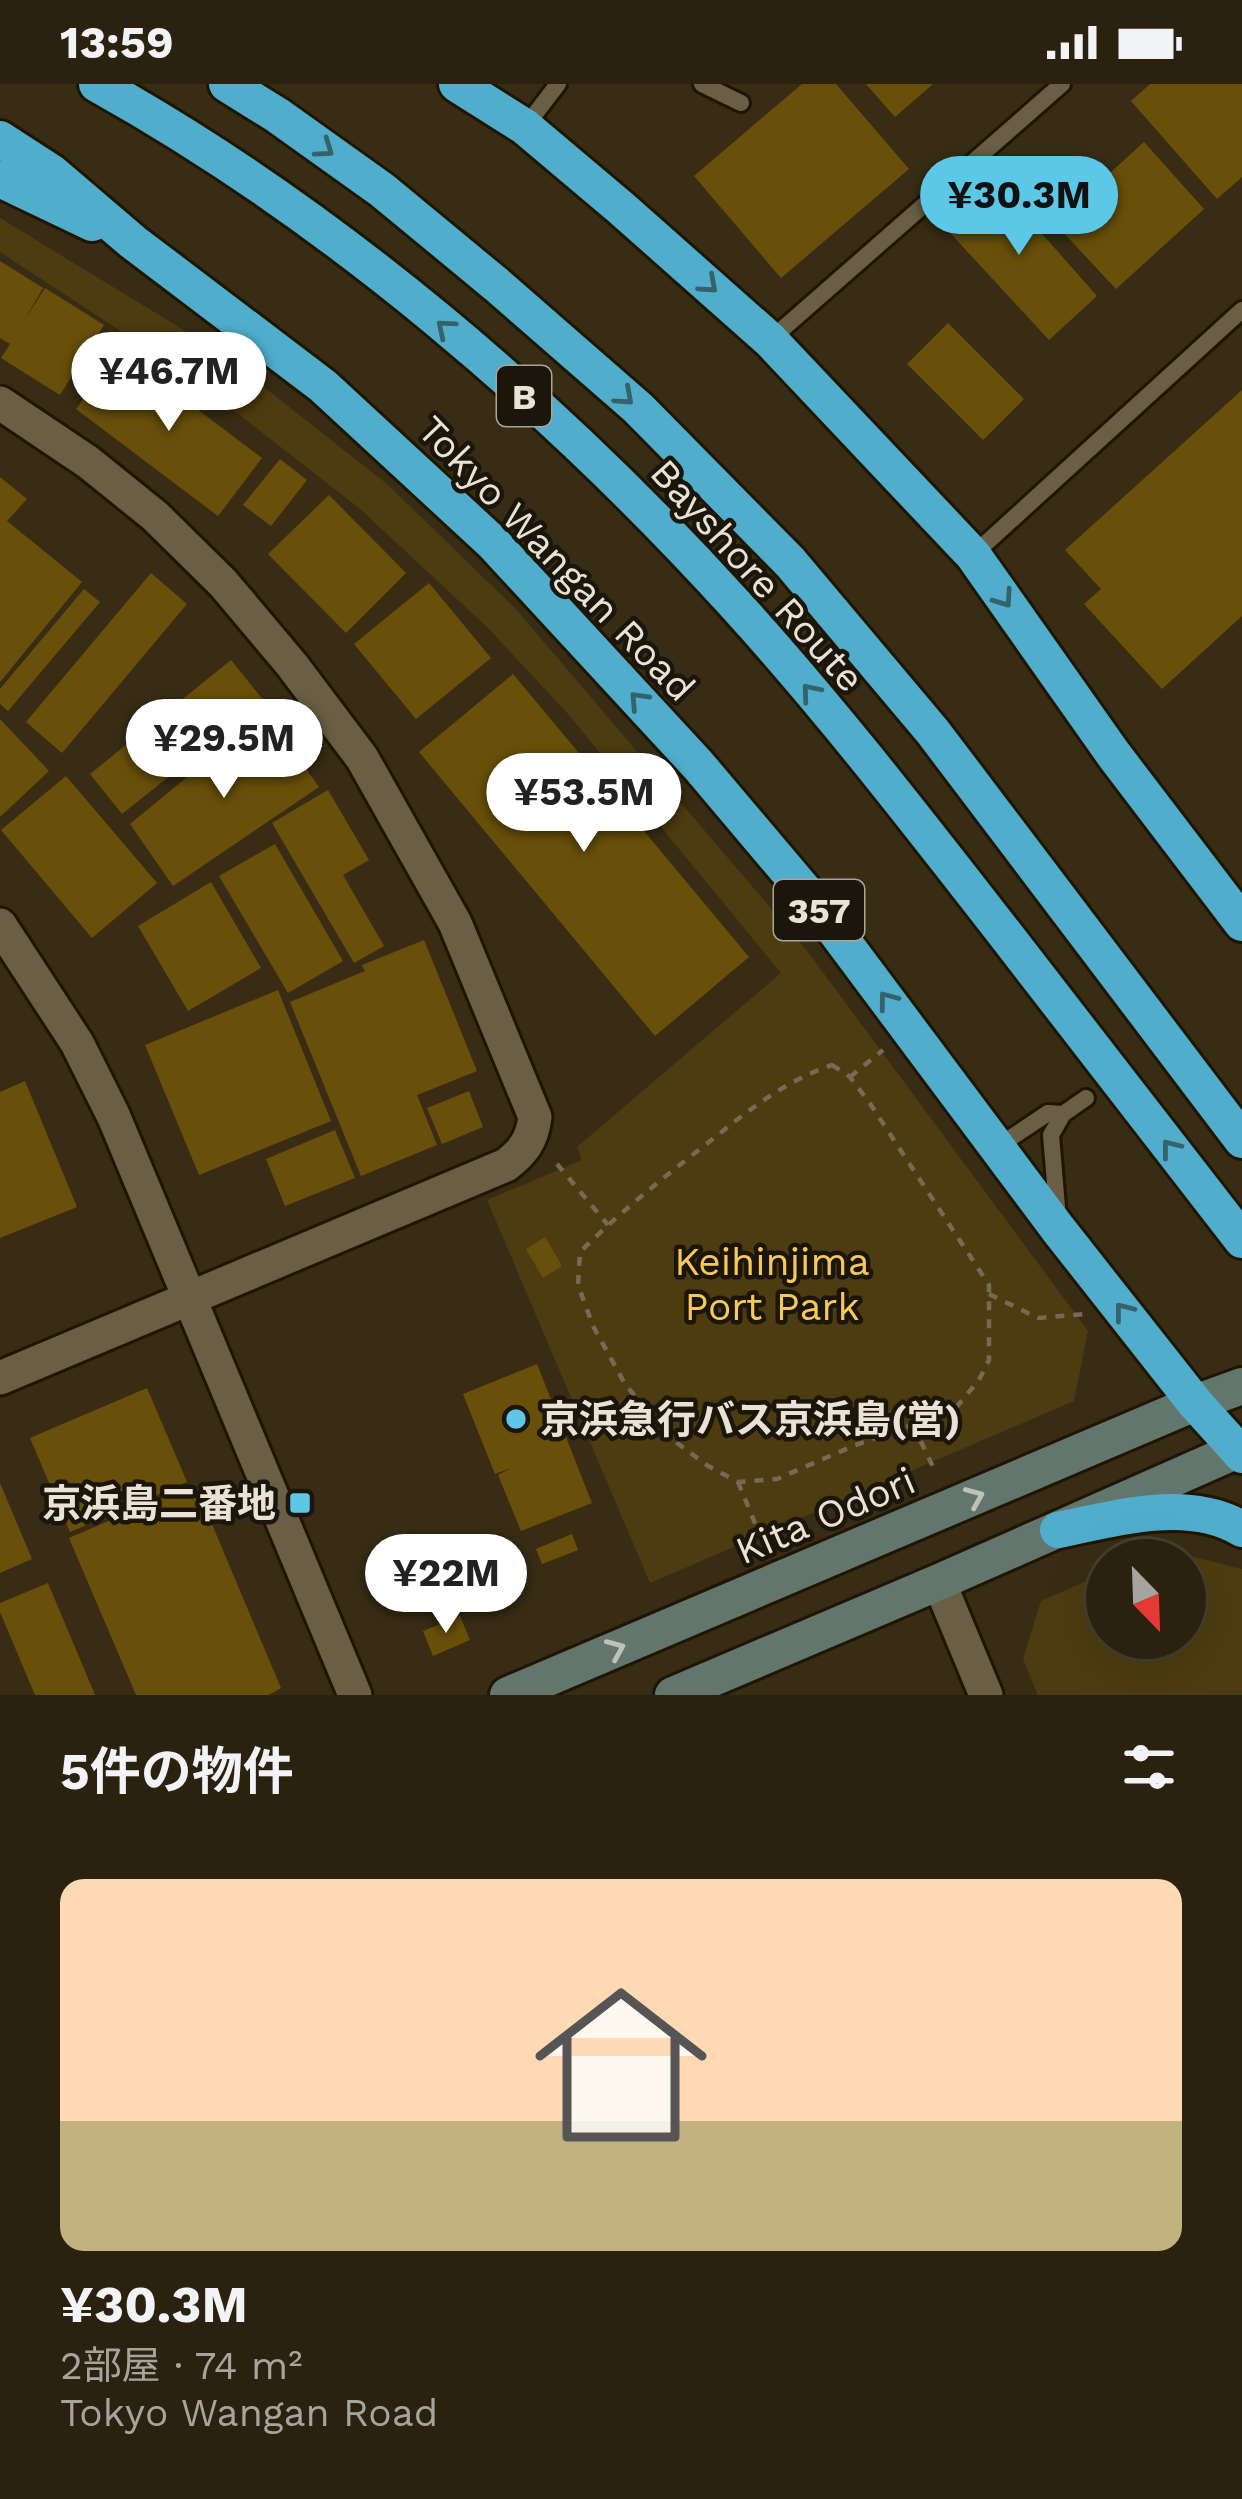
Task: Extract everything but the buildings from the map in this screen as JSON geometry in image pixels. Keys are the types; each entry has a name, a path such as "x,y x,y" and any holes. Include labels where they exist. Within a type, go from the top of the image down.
{"highway":[{"name":"Bayshore Route","path":"97,84 241,170 341,242 569,435 734,603 886,781 1242,1240"},
{"name":"Bayshore Route","path":"227,84 382,190 497,285 638,408 790,562 933,732 1242,1140"},
{"path":"457,84 524,126 770,340 973,555 1114,755 1242,922"},
{"path":"485,84 504,97 524,126"},
{"name":"Tokyo Wangan Road","path":"0,139 51,172 133,242 323,386 493,543 698,765 813,901 1058,1229 1195,1403 1241,1451"},
{"path":"0,179 133,242"},
{"path":"1058,1530 1177,1512 1220,1517 1242,1529"}],"street":[{"path":"0,403 88,462 155,516 223,583 362,758 455,923 535,1117 532,1136 506,1165 0,1378"},
{"path":"0,925 77,1043 114,1117 355,1695"},
{"name":"Kita Odori","path":"508,1695 1242,1387"},
{"path":"674,1695 1241,1451"},
{"path":"939,1582 986,1695"}],"lane":[{"path":"524,126 558,84"},
{"path":"702,84 741,103"},
{"path":"770,340 1061,84"},
{"path":"973,555 1242,310"},
{"path":"1058,1229 1051,1135 1064,1114 1086,1098"},
{"path":"997,1147 1048,1113 1064,1114"}],"path":[{"path":"850,1077 886,1048"},
{"path":"832,1065 850,1077 989,1285 989,1360 954,1410 777,1478 738,1482 669,1437 625,1384 593,1326 578,1285 580,1252 608,1225 756,1104 804,1074 832,1065"},
{"path":"557,1164 608,1225"},
{"path":"989,1294 1038,1318 1085,1313"},
{"path":"914,1425 935,1472"},
{"path":"738,1482 764,1545"}],"green space":[{"name":"Keihinjima Port Park","path":"0,218 218,351 387,484 514,607 808,952 1088,1331 1074,1401 650,1583 487,1200 582,1160 577,1147 781,973 569,715 488,628 359,508 191,377 0,252"},
{"path":"1206,1560 1242,1569 1242,1695 1038,1695 1023,1659 1041,1601 1086,1581 1086,1659 1206,1659"}],"place":[{"name":"京浜急行バス京浜島(営)","path":"516,1419"},
{"name":"京浜島二番地","path":"300,1503"}]}
